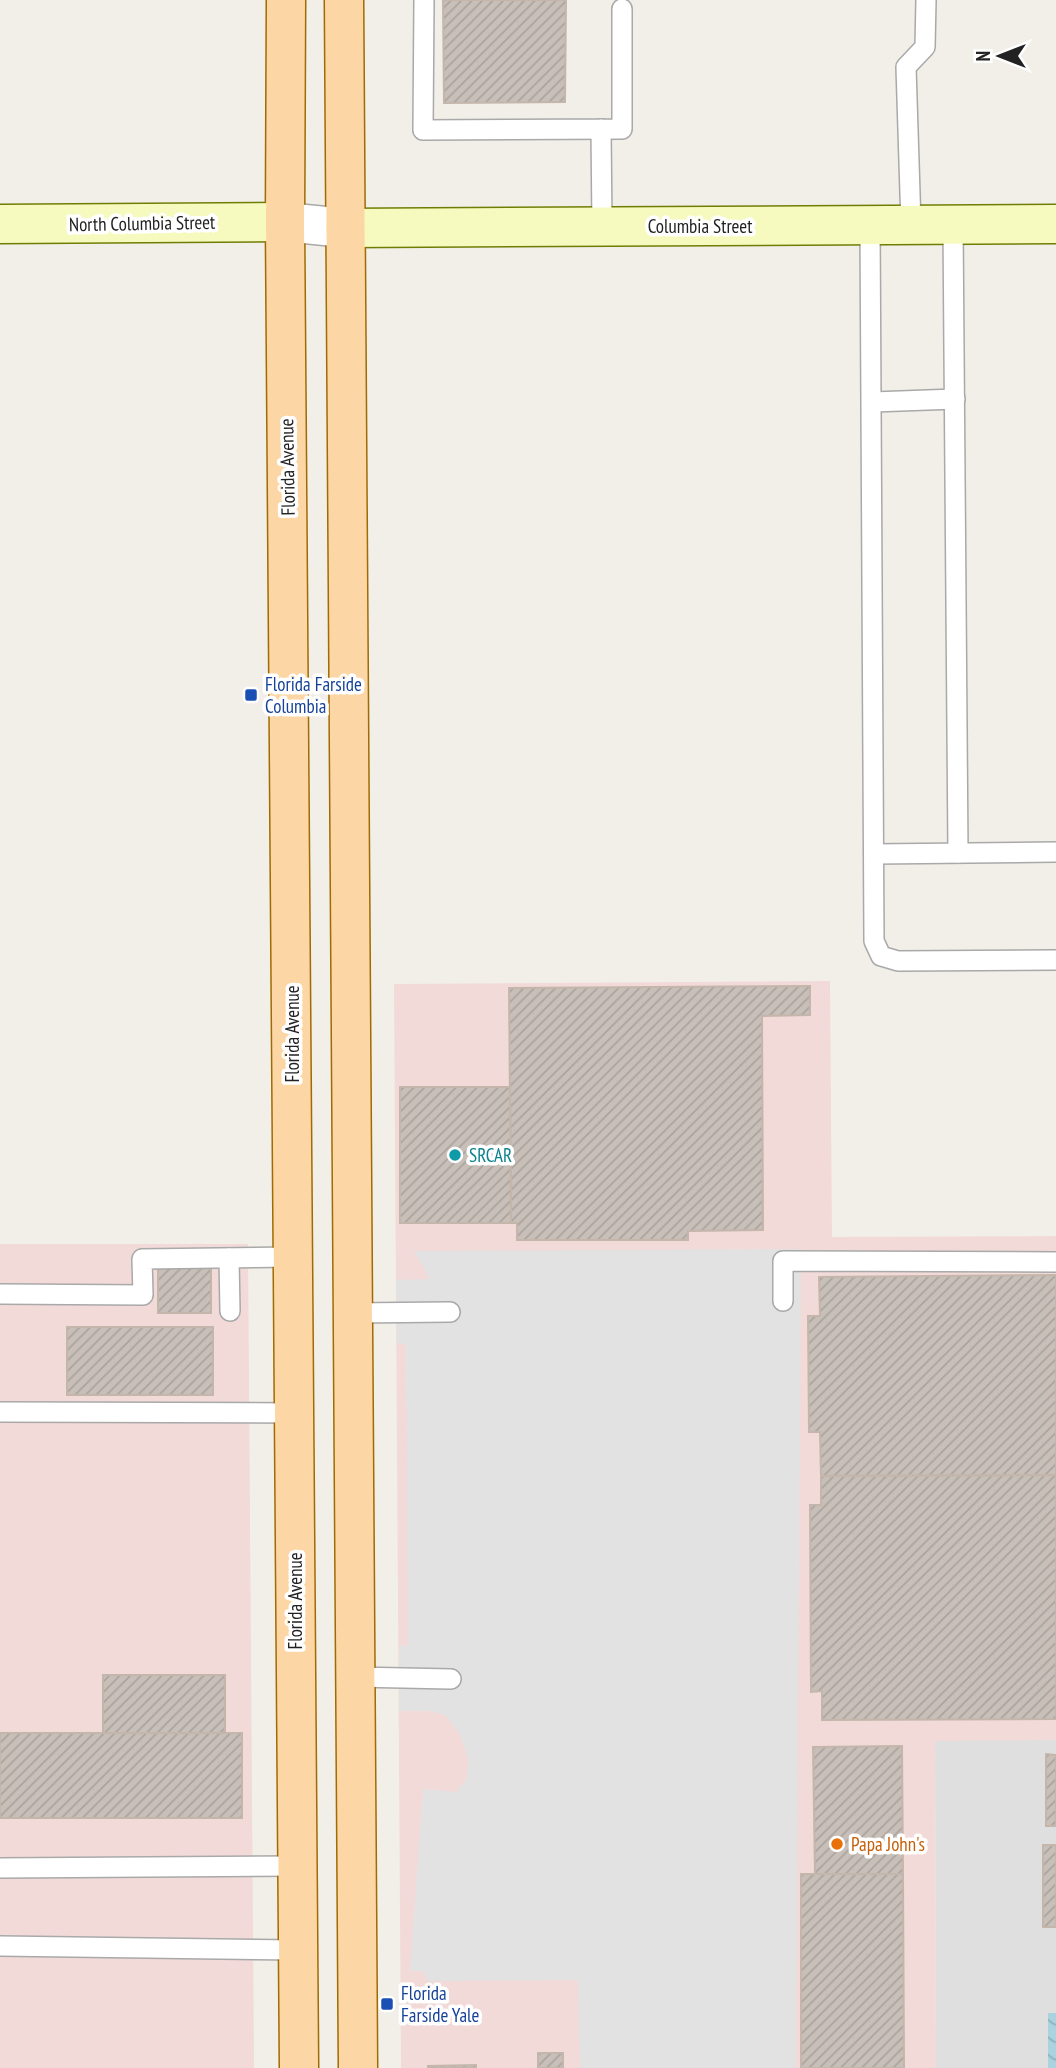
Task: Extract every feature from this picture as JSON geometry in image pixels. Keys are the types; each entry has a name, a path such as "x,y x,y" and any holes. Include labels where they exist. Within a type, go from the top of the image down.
{"main road":[{"name":"Florida Avenue","path":"286,0 285,222 299,2068"},
{"path":"344,0 358,2068"}],"street":[{"name":"North Columbia Street","path":"0,225 285,222"},
{"path":"285,222 345,228"},
{"name":"Columbia Street","path":"345,228 1056,224"}],"lane":[{"path":"424,0 423,130 622,129 622,9"},
{"path":"911,225 906,67 925,47 926,0"},
{"path":"601,129 602,226"},
{"path":"870,225 874,941 881,956 898,961 1056,961"},
{"path":"953,225 958,853"},
{"path":"873,402 955,399"},
{"path":"874,854 1056,852"},
{"path":"0,1294 143,1295 142,1259 293,1257"},
{"path":"229,1258 230,1311"},
{"path":"783,1301 783,1261 1056,1262"},
{"path":"353,1313 450,1312"},
{"path":"0,1412 294,1413"},
{"path":"355,1678 451,1679"},
{"path":"0,1868 297,1866"},
{"path":"0,1946 298,1950"}],"shaded area":[{"path":"830,981 832,1237 1056,1236 1056,1740 935,1741 936,2068 401,2068 394,984"},
{"path":"0,1244 248,1244 254,2068 0,2068"},
{"path":"801,1249 796,2068 580,2068 578,1980 428,1981 423,1971 410,1971 423,1789 456,1792 467,1779 468,1758 460,1734 445,1715 428,1711 399,1711 399,1646 408,1646 406,1344 397,1343 396,1280 430,1279 414,1251"},
{"path":"935,1740 1056,1740 1056,2068 936,2068"}],"water":[{"path":"1048,2013 1056,2013 1056,2068 1048,2068"}],"building":[{"path":"443,0 566,0 565,102 444,103"},
{"path":"810,986 810,1015 762,1016 763,1230 688,1231 688,1240 517,1240 517,1223 511,1223 509,988"},
{"name":"SRCAR","path":"400,1087 510,1087 511,1223 400,1223"},
{"path":"158,1268 211,1268 211,1313 158,1313"},
{"path":"1056,1275 1056,1475 821,1476 820,1432 809,1432 808,1316 820,1316 819,1277"},
{"path":"67,1327 213,1327 213,1395 67,1395"},
{"path":"1056,1475 1056,1719 822,1720 822,1691 811,1692 810,1505 821,1505 821,1476"},
{"path":"103,1675 225,1675 225,1733 103,1733"},
{"path":"0,1733 242,1733 242,1818 0,1818"},
{"path":"902,1746 903,1874 815,1875 813,1747"},
{"path":"1046,1754 1056,1755 1056,1826 1046,1826"},
{"path":"1043,1845 1056,1845 1056,1927 1043,1927"},
{"path":"801,1874 903,1874 904,2068 801,2068"},
{"path":"538,2053 563,2053 563,2068 538,2068"},
{"path":"476,2065 476,2068 428,2068 428,2066"}],"place":[{"name":"Florida Farside Columbia","path":"251,695"},
{"name":"SRCAR","path":"455,1155"},
{"name":"Papa John's","path":"837,1844"},
{"name":"Florida Farside Yale","path":"387,2004"}]}
